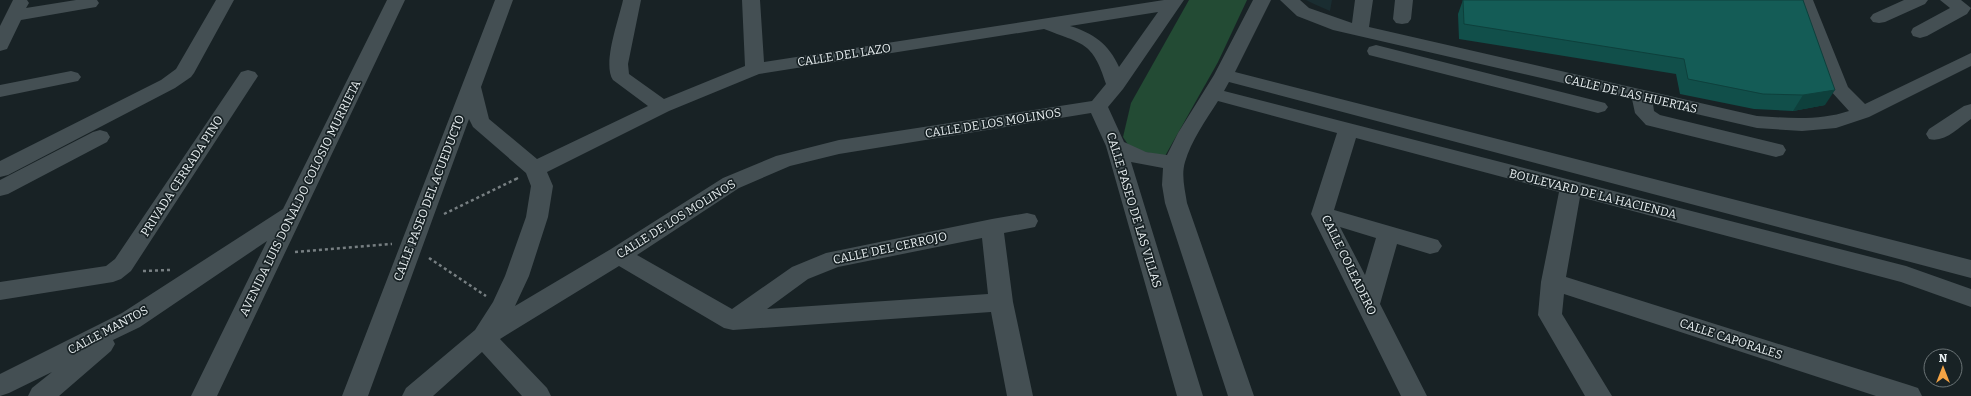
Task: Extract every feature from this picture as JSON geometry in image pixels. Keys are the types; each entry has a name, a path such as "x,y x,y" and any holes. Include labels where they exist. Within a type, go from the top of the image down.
{"street":[{"path":"0,45 21,0"},
{"path":"0,170 168,84 184,72 225,0"},
{"name":"AVENIDA LUIS DONALDO COLOSIO MURRIETA","path":"204,396 396,0"},
{"name":"CALLE PASEO DEL ACUEDUCTO","path":"355,396 504,0"},
{"path":"632,0 618,64 620,76 662,107"},
{"path":"751,0 756,68"},
{"path":"1241,396 1176,203 1173,185 1174,164 1188,133 1224,75 1262,0"},
{"name":"CALLE DE LAS HUERTAS","path":"1289,0 1303,12 1339,26 1359,30 1451,61 1642,97 1757,122 1802,125 1836,122 1862,113 1971,59"},
{"path":"1359,30 1363,16 1364,0"},
{"path":"1402,19 1404,0"},
{"path":"1804,0 1839,89 1862,113"},
{"path":"1879,18 1920,0"},
{"path":"1920,32 1961,10 1962,8 1949,0"},
{"path":"1098,106 1116,85 1174,2"},
{"name":"CALLE DEL LAZO","path":"535,169 662,107 756,68 1044,24 1174,2"},
{"path":"14,16 90,3"},
{"path":"1044,24 1078,33 1096,43 1110,62 1116,85"},
{"path":"1376,51 1451,61 1598,107"},
{"name":"BOULEVARD DE LA HACIENDA","path":"1224,75 1971,269"},
{"name":"PRIVADA CERRADA PINO","path":"113,273 123,265 248,76"},
{"path":"0,91 71,77"},
{"name":"CALLE DE LOS MOLINOS","path":"471,87 480,122 535,169 542,186 537,217 517,276 503,306 483,337"},
{"name":"BOULEVARD DE LA HACIENDA","path":"1212,94 1348,130 1570,193 1906,275 1971,298"},
{"path":"1642,97 1643,112 1646,116 1653,120 1776,150"},
{"name":"CALLE DE LOS MOLINOS","path":"416,396 483,337 619,255 731,183 783,161 839,147 1098,106"},
{"name":"CALLE PASEO DE LAS VILLAS","path":"1098,106 1116,146 1190,396"},
{"path":"1936,134 1971,110"},
{"name":"CALLE COLEADERO","path":"1348,130 1322,214 1414,396"},
{"path":"0,189 100,137"},
{"path":"1116,146 1141,158 1174,164"},
{"path":"1570,193 1553,282 1550,315 1599,396"},
{"name":"CALLE MANTOS","path":"0,386 131,320 292,214"},
{"path":"1322,214 1430,246"},
{"name":"CALLE DEL CERROJO","path":"733,321 800,273 834,259 1027,221"},
{"path":"992,227 1001,302 1020,396"},
{"path":"1368,303 1389,234"},
{"path":"619,255 733,321 1001,302"},
{"path":"0,291 113,273"},
{"name":"CALLE CAPORALES","path":"1553,282 1909,396"},
{"path":"41,396 131,320"},
{"path":"483,337 538,396"}],"path":[{"path":"425,255 491,300"},
{"path":"113,273 174,270"}],"shaded area":[{"path":"1306,0 1332,0 1330,11 1314,4"}],"green space":[{"path":"1189,0 1247,0 1218,62 1165,156 1131,149 1123,137 1131,103"}],"building":[{"path":"1463,0 1803,0 1835,90 1803,95 1763,94 1688,79 1684,59 1464,24"}]}
